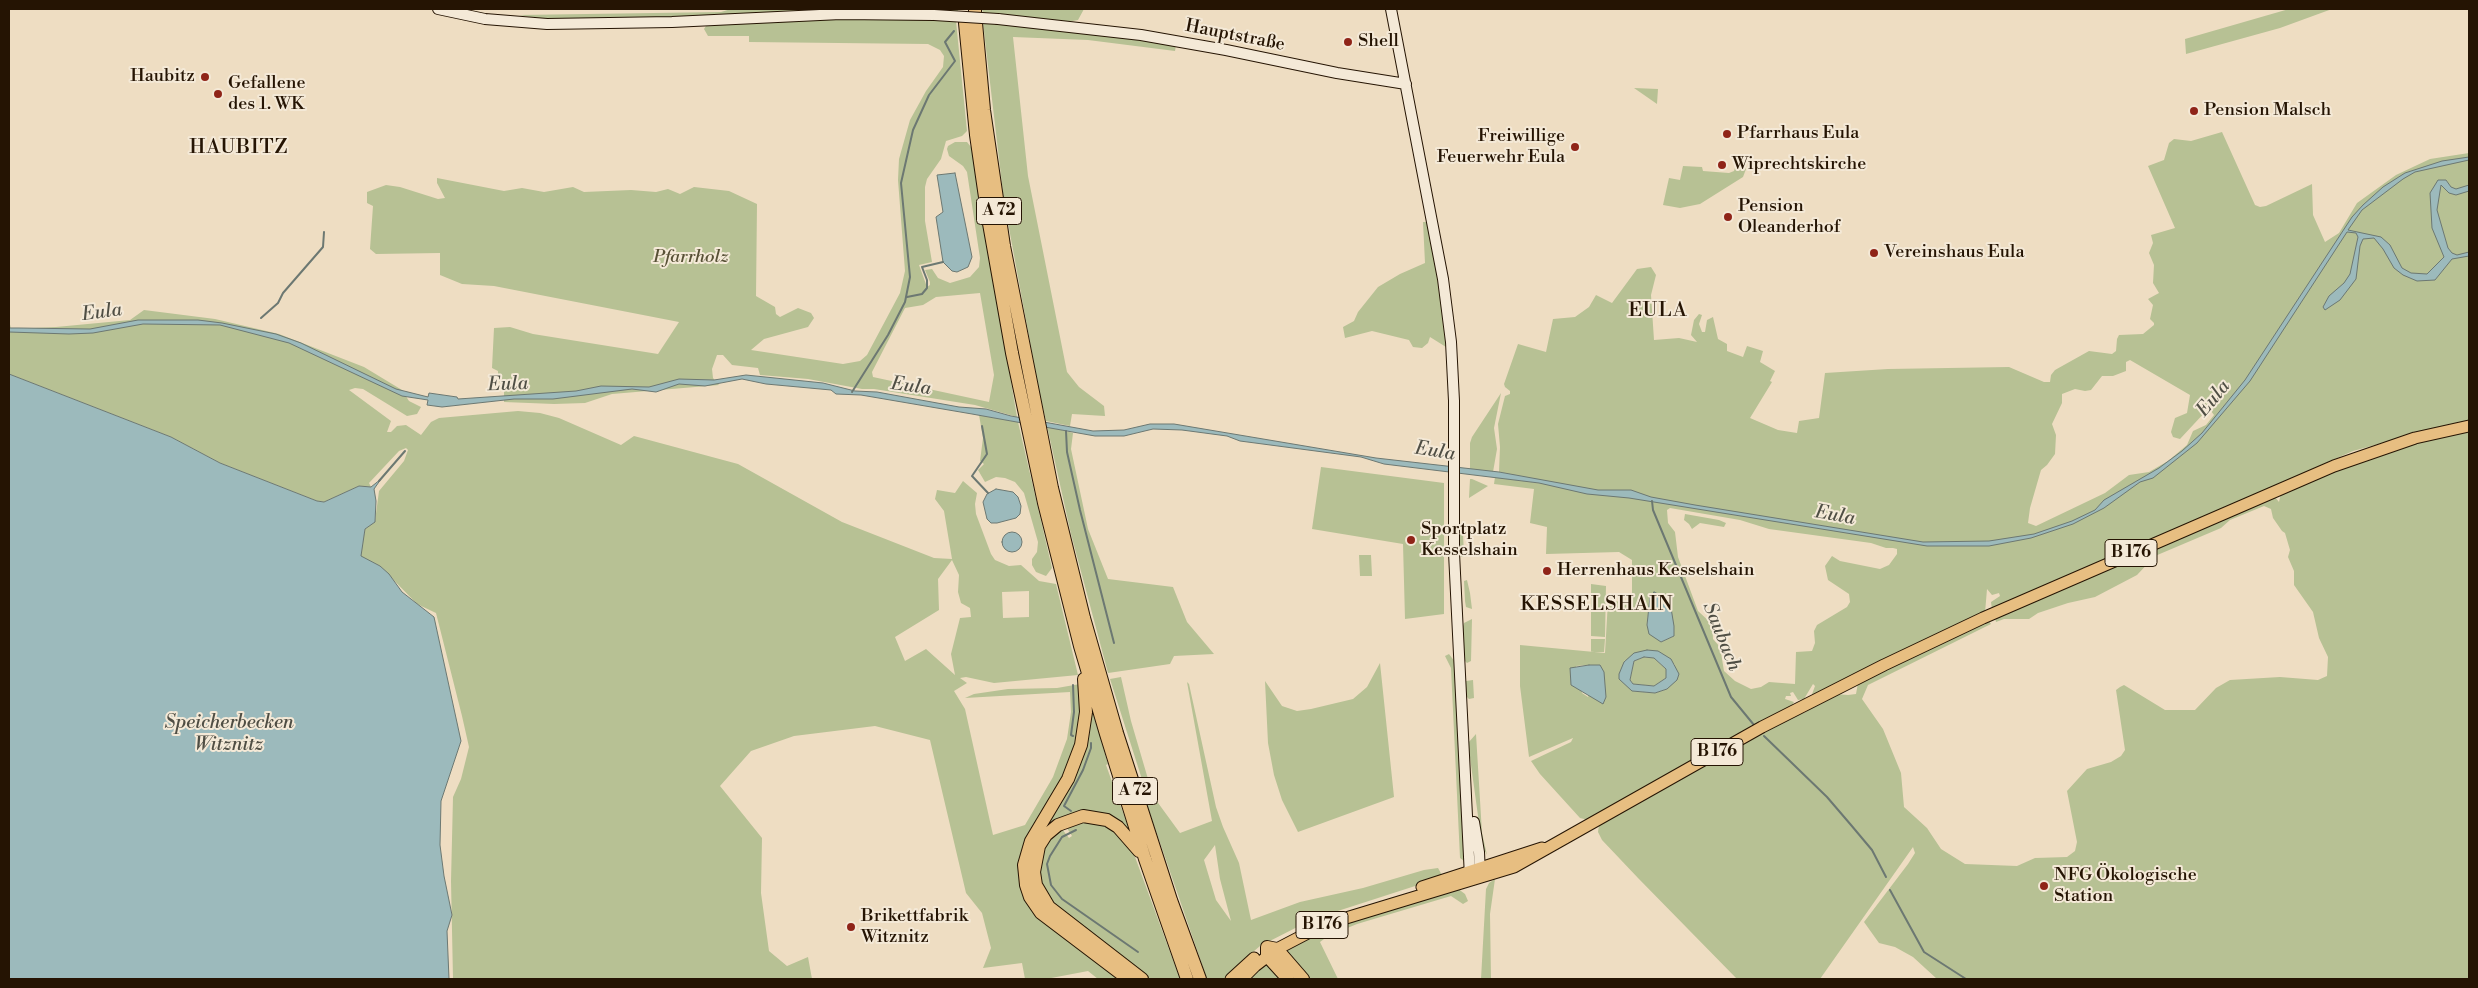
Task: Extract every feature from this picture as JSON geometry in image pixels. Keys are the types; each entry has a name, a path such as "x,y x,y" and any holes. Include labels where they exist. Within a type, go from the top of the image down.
{"highway":[{"name":"A 72","path":"970,15 976,135 988,218 1080,646 1200,979"},
{"name":"A 72","path":"1038,448 1062,529 1091,678 1145,859 1187,979"},
{"path":"1091,678 1081,745 1068,779 1031,841 1024,865 1026,884 1030,898 1041,913 1128,979"},
{"path":"1142,979 1049,907 1038,890 1034,872 1034,859 1046,834 1058,825 1084,816 1096,817 1118,827 1145,859"},
{"path":"1270,951 1288,979"},
{"path":"1270,951 1304,979"}],"main road":[{"name":"B 176","path":"1270,951 1321,918 1475,874 1514,867 1762,727 1875,669 1983,618 2334,466 2408,440 2469,426"},
{"path":"1231,979 1270,951"},
{"path":"1242,979 1270,951"}],"street":[{"name":"Hauptstraße","path":"438,9 485,19 547,24 672,22 841,14 934,15 998,19 1151,37 1336,73 1406,84"},
{"path":"1391,9 1446,296 1453,373 1452,482 1455,593 1467,792 1475,874"}],"green space":[{"path":"731,9 831,9 665,19 554,21 519,15 721,12"},
{"path":"851,9 958,9 958,12 855,10"},
{"path":"982,9 1084,9 1078,20 1068,22 983,13"},
{"path":"2289,9 2332,9 2280,28 2186,54 2185,39"},
{"name":"Pfarrholz","path":"844,18 956,21 967,131 962,136 946,141 941,159 927,179 925,187 925,221 932,262 919,265 927,287 930,285 930,282 925,270 932,269 938,278 950,283 970,277 979,267 980,258 967,172 963,166 949,156 947,149 948,146 955,142 967,142 971,147 1017,417 975,405 874,389 862,389 808,379 760,375 758,368 732,365 723,355 717,355 712,369 713,378 719,385 612,394 585,403 504,402 504,388 498,380 498,371 492,368 494,328 510,327 533,334 658,354 679,322 494,286 462,284 440,275 440,253 376,254 370,249 373,206 367,203 367,192 386,185 400,187 438,199 445,198 437,183 437,178 504,191 522,188 544,192 573,187 584,192 631,190 656,192 668,189 680,194 694,187 729,191 757,204 756,296 775,307 776,314 780,317 798,308 811,313 814,318 808,327 764,339 751,350 843,364 860,361 867,355 900,293 905,271 898,180 899,159 910,120 926,91 943,67 944,56 940,50 928,44 749,42 749,36 708,36 704,29 708,23","holes":["980,293 994,375 989,402 873,377 872,372 905,308 923,305 936,297"]},
{"path":"983,23 1085,31 1176,45 1175,51 1088,40 1013,37 1028,176 1067,372 1079,387 1104,406 1105,416 1072,414 1070,426 1046,421 1039,391 1004,201"},
{"path":"1634,88 1658,89 1657,104"},
{"path":"2222,132 2255,205 2260,207 2266,206 2312,184 2313,215 2325,242 2339,233 2357,203 2396,175 2430,159 2469,153 2469,422 2441,427 2353,451 1992,610 1991,602 2000,596 1999,593 1992,595 1987,589 1985,613 1811,697 1815,686 1813,684 1804,699 1798,700 1793,692 1790,693 1791,696 1786,696 1785,699 1794,702 1791,707 1701,755 1588,820 1580,818 1540,774 1531,761 1571,742 1573,738 1529,757 1520,686 1520,645 1605,653 1608,601 1632,602 1632,560 1619,552 1546,554 1547,527 1530,523 1534,489 1494,484 1495,477 1539,483 1536,480 1499,472 1500,447 1498,424 1505,396 1510,394 1510,391 1504,384 1518,344 1546,352 1553,319 1575,317 1589,307 1596,295 1612,303 1637,269 1651,267 1656,275 1651,295 1654,340 1679,338 1697,342 1691,335 1694,320 1699,314 1702,315 1699,324 1702,332 1705,332 1707,320 1713,317 1718,339 1727,344 1727,351 1743,357 1747,346 1763,351 1760,362 1775,371 1770,381 1772,382 1750,418 1778,430 1797,433 1799,421 1819,418 1825,373 1888,369 2009,367 2044,382 2050,382 2051,375 2055,370 2089,351 2112,354 2116,351 2119,335 2143,334 2154,325 2150,319 2153,305 2148,299 2159,293 2153,283 2154,265 2149,253 2153,243 2151,235 2175,228 2148,166 2164,160 2169,143 2174,139 2191,141","holes":["2130,360 2190,395 2187,413 2175,418 2171,432 2173,437 2180,439 2207,410 2211,411 2214,415 2206,425 2193,431 2187,445 2168,461 2149,472 2129,475 2105,493 2036,526 2028,523 2030,508 2041,470 2055,454 2056,435 2052,424 2062,403 2062,394 2075,389 2091,390 2102,376 2113,376 2126,371 2126,362","1670,508 1740,520 1769,529 1871,543 1897,549 1897,554 1889,565 1880,569 1840,561 1832,556 1825,566 1828,580 1849,594 1850,602 1847,607 1817,625 1814,631 1815,643 1812,651 1796,652 1795,684 1769,682 1761,687 1751,689 1735,681 1724,671 1720,647 1713,639 1712,624 1698,611 1678,557 1675,532 1668,523 1667,510","1650,597 1674,636 1661,642 1647,625","1658,651 1675,665 1667,689 1655,693 1632,691 1624,661","1600,665 1588,697 1582,693 1576,666"]},
{"path":"1741,164 1746,169 1743,177 1700,204 1680,208 1663,205 1669,178 1680,180 1683,166 1702,167 1703,171 1729,173 1734,171 1736,165"},
{"path":"1423,222 1428,222 1436,264 1446,347 1430,337 1428,343 1422,348 1413,347 1409,340 1372,331 1345,338 1343,327 1354,321 1358,312 1378,287 1400,274 1425,263"},
{"path":"144,310 215,319 279,334 364,367 402,390 409,401 421,407 417,414 407,416 363,389 355,388 349,390 391,421 387,432 391,432 397,426 406,425 421,435 431,422 439,418 518,411 540,413 559,418 621,445 634,436 738,464 842,522 934,558 952,559 944,511 935,499 937,490 955,493 963,481 977,493 976,514 995,560 1009,566 1021,565 1039,581 1056,584 1078,675 994,683 966,677 960,678 967,683 954,691 965,709 993,835 1025,825 1053,777 1067,739 1071,712 1070,692 965,698 974,694 1008,689 1057,688 1080,684 1082,717 1075,753 1020,870 1120,979 1098,979 1088,971 1046,979 1025,979 1022,963 983,968 991,948 982,913 966,893 930,740 875,726 794,736 751,751 720,786 762,838 761,893 769,951 787,966 808,957 812,979 453,979 451,881 453,797 461,779 469,747 436,613 417,604 380,566 360,556 365,529 375,521 379,491 404,461 408,450 406,448 399,451 369,483 371,487 359,486 324,502 317,501 220,463 171,437 9,374 9,320 11,329 130,320","holes":["952,560 959,575 958,592 961,603 970,608 971,617 960,618 951,654 955,675 926,649 905,661 895,637 939,610 938,579","1029,591 1029,617 1003,618 1002,592"]},
{"path":"1501,393 1494,428 1497,449 1493,472 1470,469 1470,443 1472,437"},
{"path":"979,415 1018,422 1052,568 1046,576 1036,572 1032,565 1032,559 1037,552 1038,542 1024,493 1015,482 1005,478 996,477 985,482 978,470 984,464 980,461 983,438"},
{"path":"1047,426 1073,433 1071,449 1088,529 1108,579 1173,587 1187,622 1214,654 1174,656 1170,664 1108,673 1071,534"},
{"path":"2469,431 2469,979 1937,979 1913,957 1895,947 1879,943 1864,922 1908,864 1915,853 1913,847 1820,979 1737,979 1602,840 1598,832 1599,825 1793,715 1804,713 1835,694 1856,694 1858,683 1989,621 1991,624 1868,685 1862,699 1883,729 1901,773 1904,807 1927,828 1941,849 1965,864 2017,866 2035,858 2067,857 2075,851 2077,842 2067,791 2087,769 2111,762 2121,756 2125,750 2116,690 2124,685 2165,710 2195,710 2216,688 2230,680 2280,677 2318,680 2327,676 2328,657 2319,638 2313,612 2294,585 2294,571 2288,557 2290,550 2285,533 2273,518 2271,509 2264,506 2230,520 2221,528 2155,556 2137,575 2095,597 2068,603 2038,613 2029,619 2004,619 1996,622 1995,618 2275,497 2279,502 2281,493 2401,445"},
{"name":"Sportplatz Kesselshain","path":"1321,467 1444,483 1444,614 1405,619 1403,544 1312,529"},
{"path":"1470,479 1472,479 1488,486 1469,498"},
{"path":"1685,514 1726,523 1724,527 1700,523 1692,529 1684,520"},
{"path":"1459,528 1463,533 1464,557 1461,557 1458,540"},
{"path":"1359,555 1371,555 1372,576 1360,576"},
{"path":"1467,580 1472,609 1466,607 1464,581"},
{"path":"1591,584 1606,586 1605,637 1591,636"},
{"path":"1472,619 1471,661 1467,663 1464,660 1462,630 1464,623"},
{"path":"1591,639 1605,639 1604,652 1591,652"},
{"path":"1449,654 1455,662 1467,863 1460,858 1451,668 1445,656"},
{"path":"1644,657 1654,658 1666,669 1666,678 1654,686 1633,684 1630,680 1634,661"},
{"path":"1380,663 1394,797 1298,832 1282,800 1274,775 1268,743 1265,681 1282,706 1297,711 1311,709 1353,699 1367,687"},
{"path":"1121,677 1131,721 1153,796 1180,833 1212,821 1187,682 1189,684 1216,807 1239,863 1251,920 1300,902 1363,888 1424,870 1438,868 1443,877 1313,919 1260,946 1225,979 1207,979 1146,802 1147,795 1110,679","holes":["1215,845 1220,879 1231,921 1216,900 1204,860"]},
{"path":"1473,680 1474,698 1469,699 1466,696 1466,681"},
{"path":"1091,706 1108,764 1106,765 1129,829 1126,830 1107,817 1095,814 1078,814 1060,820 1044,833 1035,847 1031,866 1033,884 1040,901 1056,918 1137,979 1132,979 1054,920 1034,898 1028,878 1028,859 1032,846 1065,790 1077,765 1086,736 1088,707"},
{"path":"1476,734 1482,833 1487,855 1482,845 1468,743"},
{"path":"1100,821 1131,846 1180,979 1146,979 1050,904 1037,876 1045,842 1062,829 1069,838 1072,836 1065,825"},
{"path":"1495,879 1490,914 1491,979 1481,979 1486,889 1489,883"},
{"path":"1457,888 1465,894 1468,901 1463,904 1451,896 1357,924 1328,936 1320,942 1338,979 1307,979 1287,955 1289,946 1307,934"},
{"path":"1265,961 1284,979 1246,979"}],"water":[{"path":"2469,157 2469,160 2415,172 2403,179 2362,210 2348,230 2381,237 2390,245 2402,268 2411,273 2427,274 2444,257 2432,228 2430,193 2438,180 2446,180 2451,187 2456,189 2469,185 2469,191 2456,195 2449,193 2441,185 2437,210 2448,248 2457,255 2469,252 2469,256 2452,259 2435,280 2417,281 2403,275 2394,268 2374,238 2363,239 2360,246 2356,279 2340,300 2325,310 2323,307 2329,296 2344,283 2350,274 2358,237 2356,233 2347,232 2250,381 2197,443 2153,478 2140,482 2104,508 2073,524 2031,538 1989,546 1927,546 1629,498 1587,494 1539,483 1384,464 1361,457 1240,441 1227,436 1182,430 1153,429 1124,436 1095,436 861,395 836,394 831,390 766,384 742,379 705,386 679,384 656,392 632,389 553,399 514,399 442,407 427,405 428,400 402,396 289,343 220,325 143,324 93,333 69,334 9,332 9,328 90,329 138,320 198,320 222,323 276,334 301,343 396,389 428,397 429,393 457,397 458,399 576,391 601,386 649,387 679,379 714,380 746,375 823,383 855,391 877,392 959,407 986,409 1011,416 1093,431 1124,430 1150,424 1174,424 1376,458 1499,472 1598,490 1631,490 1651,497 1695,505 1923,542 1989,541 2034,534 2072,521 2095,510 2104,500 2159,468 2182,451 2202,433 2245,380 2352,217 2363,205 2383,187 2405,173 2442,161"},
{"path":"955,173 972,257 968,267 957,272 952,271 943,262 936,217 943,212 937,175"},
{"name":"Speicherbecken Witznitz","path":"9,374 171,437 220,463 317,501 324,502 359,486 371,487 381,479 374,489 376,501 375,522 365,529 361,556 380,566 389,574 402,592 434,617 461,741 441,801 440,845 452,915 447,931 449,979 9,979"},
{"path":"996,489 1013,492 1018,497 1021,506 1020,514 1016,518 997,523 991,523 987,519 983,502 987,494"},
{"path":"1012,532 1019,535 1022,542 1019,549 1012,552 1005,549 1002,542 1005,535"},
{"path":"1654,592 1666,598 1671,608 1674,626 1674,636 1661,642 1649,634 1647,625 1650,597"},
{"path":"1647,650 1658,651 1671,659 1679,674 1677,680 1667,689 1655,693 1632,691 1619,679 1619,674 1624,662 1634,653","holes":["1644,657 1654,658 1666,669 1666,678 1654,686 1633,684 1630,680 1634,661"]},
{"path":"1600,665 1604,672 1606,697 1603,704 1571,685 1570,668"}],"waterway":[{"path":"852,392 888,335 905,302 910,277 901,183 913,130 929,95 955,61 945,42 954,31"},
{"path":"261,318 278,303 283,293 323,247 324,232"},
{"path":"907,297 922,294 927,288 927,280 922,267 943,262"},
{"path":"982,426 987,454 972,476 988,493"},
{"path":"1066,431 1067,452 1080,510 1114,643"},
{"path":"379,481 405,451"},
{"name":"Saubach","path":"1652,501 1653,510 1731,697 1754,725"},
{"path":"1073,685 1074,712 1071,735 1073,736"},
{"name":"Saubach","path":"1764,736 1827,797 1872,850 1886,877"},
{"path":"1071,811 1064,806 1083,770 1091,743"},
{"path":"1076,830 1062,837 1050,856 1047,864 1051,885 1062,899 1138,952"},
{"name":"Saubach","path":"1890,890 1924,952 1966,979"}],"place":[{"name":"Shell","path":"1348,42"},
{"name":"Haubitz","path":"205,77"},
{"name":"Gefallene des 1. WK","path":"218,94"},
{"name":"Pension Malsch","path":"2194,111"},
{"name":"Pfarrhaus Eula","path":"1727,134"},
{"name":"Freiwillige Feuerwehr Eula","path":"1575,147"},
{"name":"Wiprechtskirche","path":"1722,165"},
{"name":"Pension Oleanderhof","path":"1728,217"},
{"name":"Vereinshaus Eula","path":"1874,253"},
{"name":"Sportplatz Kesselshain","path":"1411,540"},
{"name":"Herrenhaus Kesselshain","path":"1547,571"},
{"name":"NFG Ökologische Station","path":"2044,886"},
{"name":"Brikettfabrik Witznitz","path":"851,927"}],"district":[{"name":"HAUBITZ","path":"239,148"},
{"name":"EULA","path":"1658,311"},
{"name":"KESSELSHAIN","path":"1597,605"}],"water label":[{"name":"Eula","path":"102,313"},
{"name":"Eula","path":"508,385"},
{"name":"Eula","path":"911,387"},
{"name":"Eula","path":"2214,399"},
{"name":"Eula","path":"1435,452"},
{"name":"Eula","path":"1835,516"}]}
